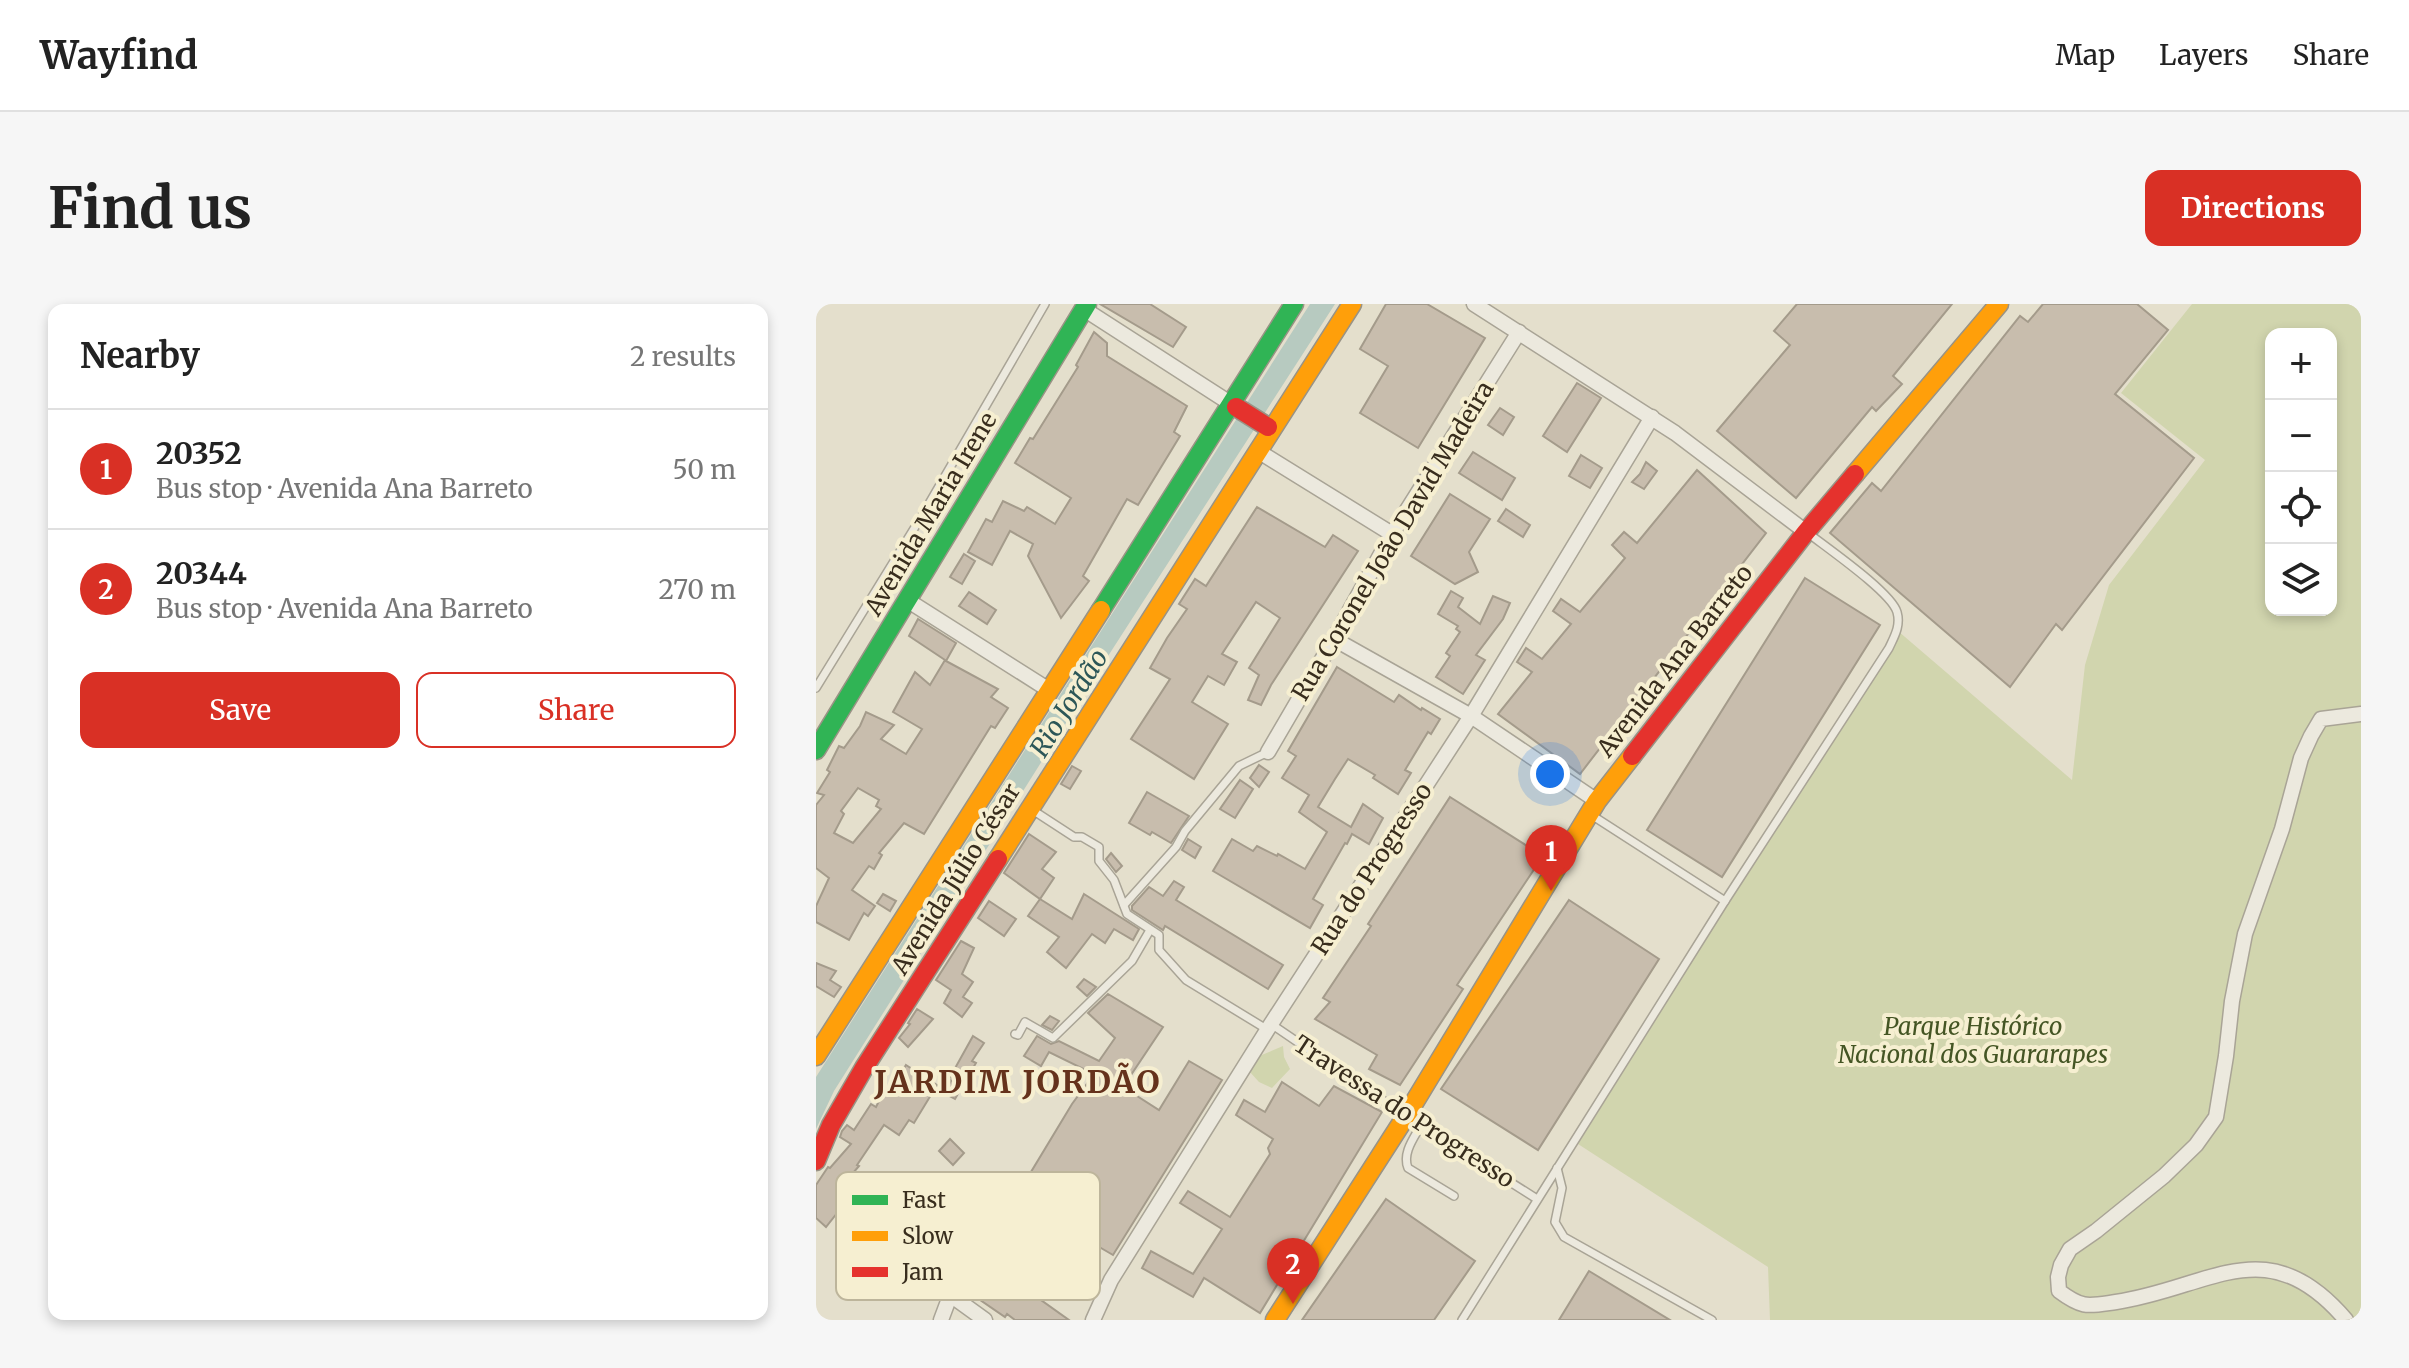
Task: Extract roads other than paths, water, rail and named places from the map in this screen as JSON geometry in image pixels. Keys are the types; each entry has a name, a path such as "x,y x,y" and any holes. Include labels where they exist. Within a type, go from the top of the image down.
{"street":[{"name":"Avenida Júlio César","path":"816,1056 1233,405 1294,304"},
{"name":"Avenida Júlio César","path":"816,1161 841,1105 1270,428 1352,304"},
{"path":"1474,304 1652,417 1806,532"},
{"name":"Avenida Ana Barreto","path":"1275,1320 1413,1120 1593,807 1806,532 1999,304"},
{"path":"1086,307 1270,428"},
{"name":"Avenida Maria Irene","path":"816,750 1086,307"},
{"name":"Rua Coronel João David Madeira","path":"1268,752 1392,534 1519,332"},
{"name":"Rua do Progresso","path":"1093,1320 1111,1280 1471,716 1652,417"},
{"path":"1258,451 1392,534"},
{"path":"907,600 1049,690"},
{"path":"1334,639 1471,716 1593,807"},
{"path":"2346,1320 2318,1292 2297,1277 2274,1270 2249,1268 2138,1299 2085,1306 2059,1291 2058,1277 2070,1249 2164,1176 2196,1145 2216,1117 2245,934 2282,829 2301,758 2321,719 2361,714"},
{"path":"941,1320 948,1300"},
{"path":"956,1300 985,1320"}],"lane":[{"path":"816,688 923,514 1045,304"},
{"path":"1462,1320 1725,901 1889,648 1898,626 1897,610 1874,585 1806,532"},
{"path":"1124,905 1176,847 1185,831 1239,766 1268,752"},
{"path":"1593,807 1725,901"},
{"name":"Travessa do Progresso","path":"1029,808 1074,837 1082,837 1099,847 1099,861 1114,880 1127,914 1159,935 1159,950 1186,980 1270,1027 1537,1199"},
{"path":"1015,1034 1018,1035 1025,1022 1053,1038 1132,961 1150,930"},
{"path":"1413,1120 1407,1151 1408,1168 1454,1196"},
{"path":"1557,1168 1562,1188 1555,1222 1564,1237 1712,1320"}],"water":[{"name":"Rio Jordão","path":"1310,304 1335,304 834,1091 816,1129 816,1077"}],"place":[{"name":"20352","path":"1551,891"},
{"name":"20344","path":"1293,1304"}],"district":[{"name":"JARDIM JORDÃO","path":"1018,1082"}],"park label":[{"name":"Parque Histórico Nacional dos Guararapes","path":"1973,1041"}]}
